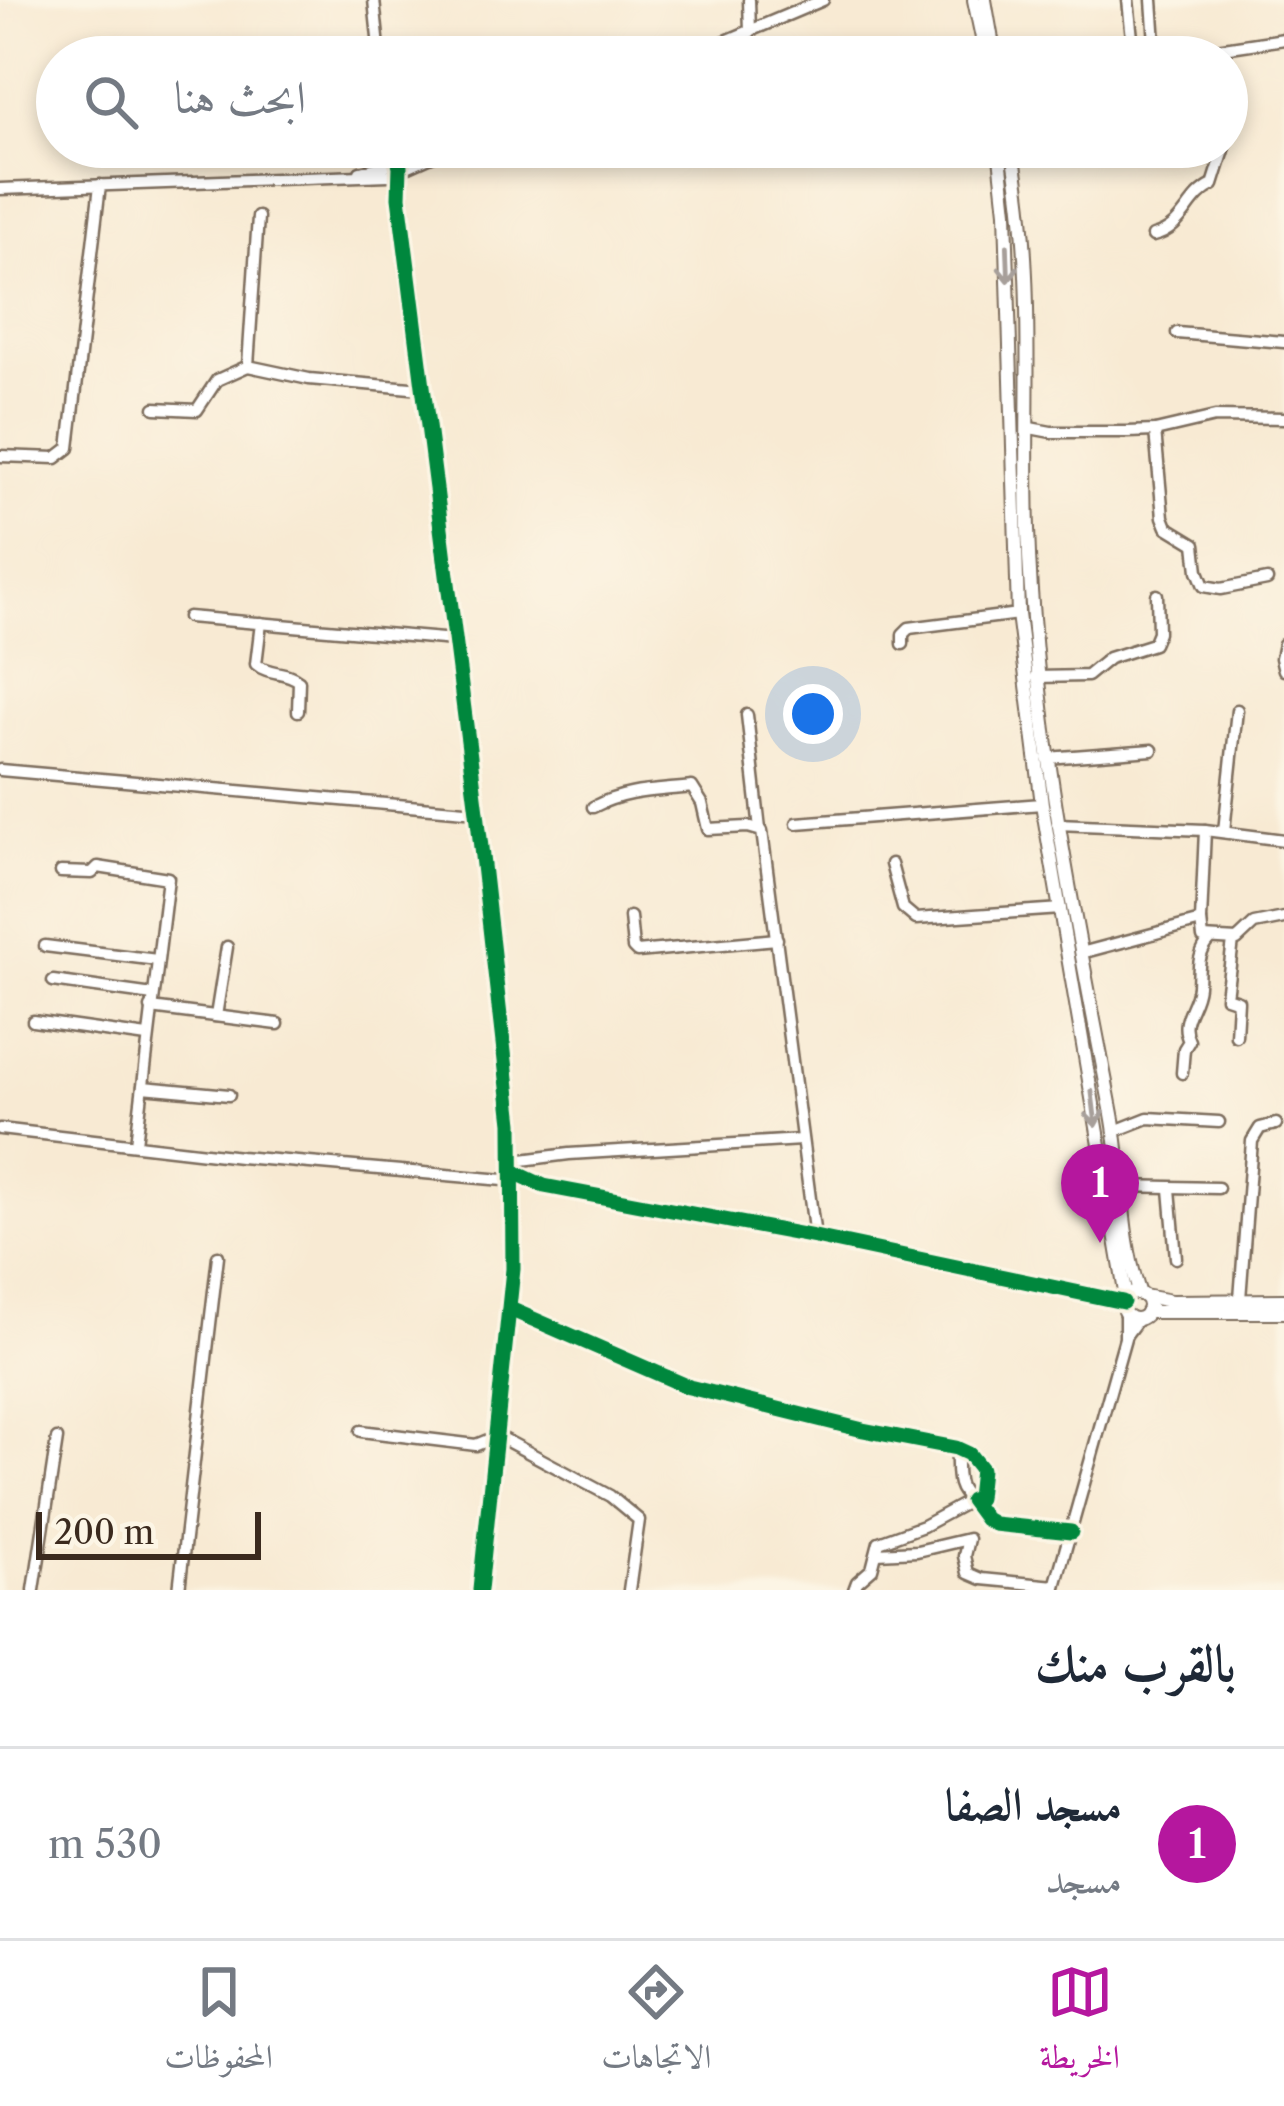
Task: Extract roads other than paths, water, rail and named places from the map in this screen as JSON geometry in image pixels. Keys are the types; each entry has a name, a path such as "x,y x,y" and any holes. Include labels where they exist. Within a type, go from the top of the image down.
{"main road":[{"path":"974,0 982,36"},
{"path":"985,0 991,36"},
{"path":"1001,168 1018,614 1042,804 1135,1305"},
{"path":"1014,168 1028,305 1028,527 1036,677 1057,824 1115,1131 1135,1305"},
{"path":"1135,1305 1160,1300 1284,1300"},
{"path":"1135,1305 1284,1312"}],"street":[{"path":"374,0 378,36"},
{"path":"749,0 750,32"},
{"path":"740,36 823,0"},
{"path":"1128,0 1131,36"},
{"path":"1152,0 1157,36"},
{"path":"1248,47 1284,39"},
{"path":"0,189 356,174 371,168"},
{"path":"394,168 506,1052 514,1171 510,1310 481,1590"},
{"path":"1153,236 1172,229 1198,192 1213,185 1217,168"},
{"path":"0,455 56,458 69,448 100,185"},
{"path":"248,366 258,217"},
{"path":"1177,333 1284,342"},
{"path":"155,408 196,410 217,380 248,366 309,379 422,389"},
{"path":"1030,428 1092,434 1155,430 1215,417 1284,418"},
{"path":"1155,430 1163,517 1167,527 1195,544 1202,582 1221,589 1267,580"},
{"path":"1036,677 1088,676 1108,658 1153,644 1158,632 1157,595"},
{"path":"903,644 909,628 1018,614"},
{"path":"188,617 454,640"},
{"path":"261,623 256,664 299,681 298,712"},
{"path":"1284,644 1284,670"},
{"path":"1224,831 1237,710"},
{"path":"747,715 815,1237"},
{"path":"1046,758 1152,750"},
{"path":"0,770 477,812"},
{"path":"593,807 629,791 692,787 703,803 708,829 760,829"},
{"path":"797,823 1042,804"},
{"path":"1057,824 1224,831 1284,840"},
{"path":"1205,830 1203,938 1242,938 1254,924 1284,918"},
{"path":"891,864 903,908 916,919 1061,909"},
{"path":"61,872 92,873 98,867 168,877 136,1143"},
{"path":"630,917 637,952 778,939"},
{"path":"1081,953 1201,921"},
{"path":"1182,1073 1189,1041 1184,1030 1186,1015 1198,986 1199,960 1210,940"},
{"path":"1233,940 1226,997 1238,1001 1236,1036"},
{"path":"45,946 158,960"},
{"path":"216,1016 226,947"},
{"path":"53,982 278,1024"},
{"path":"33,1021 148,1036"},
{"path":"143,1087 229,1095"},
{"path":"1115,1131 1148,1118 1220,1122"},
{"path":"1240,1299 1252,1142 1260,1128 1276,1124"},
{"path":"0,1129 241,1157 514,1171 569,1154 801,1140"},
{"path":"514,1171 544,1186 1135,1305 1054,1588 968,1574 964,1556 968,1539 917,1551 877,1553"},
{"path":"1123,1186 1218,1188"},
{"path":"1170,1189 1176,1258"},
{"path":"179,1590 218,1256"},
{"path":"510,1310 689,1387 969,1454 981,1469 980,1492 923,1526 879,1542 872,1569 854,1590"},
{"path":"361,1431 476,1445 498,1436"},
{"path":"498,1436 636,1514 629,1590"},
{"path":"34,1590 57,1439"},
{"path":"956,1448 957,1484 985,1519 1071,1532"}],"place":[{"name":"مسجد الصفا","path":"1100,1243"}]}
